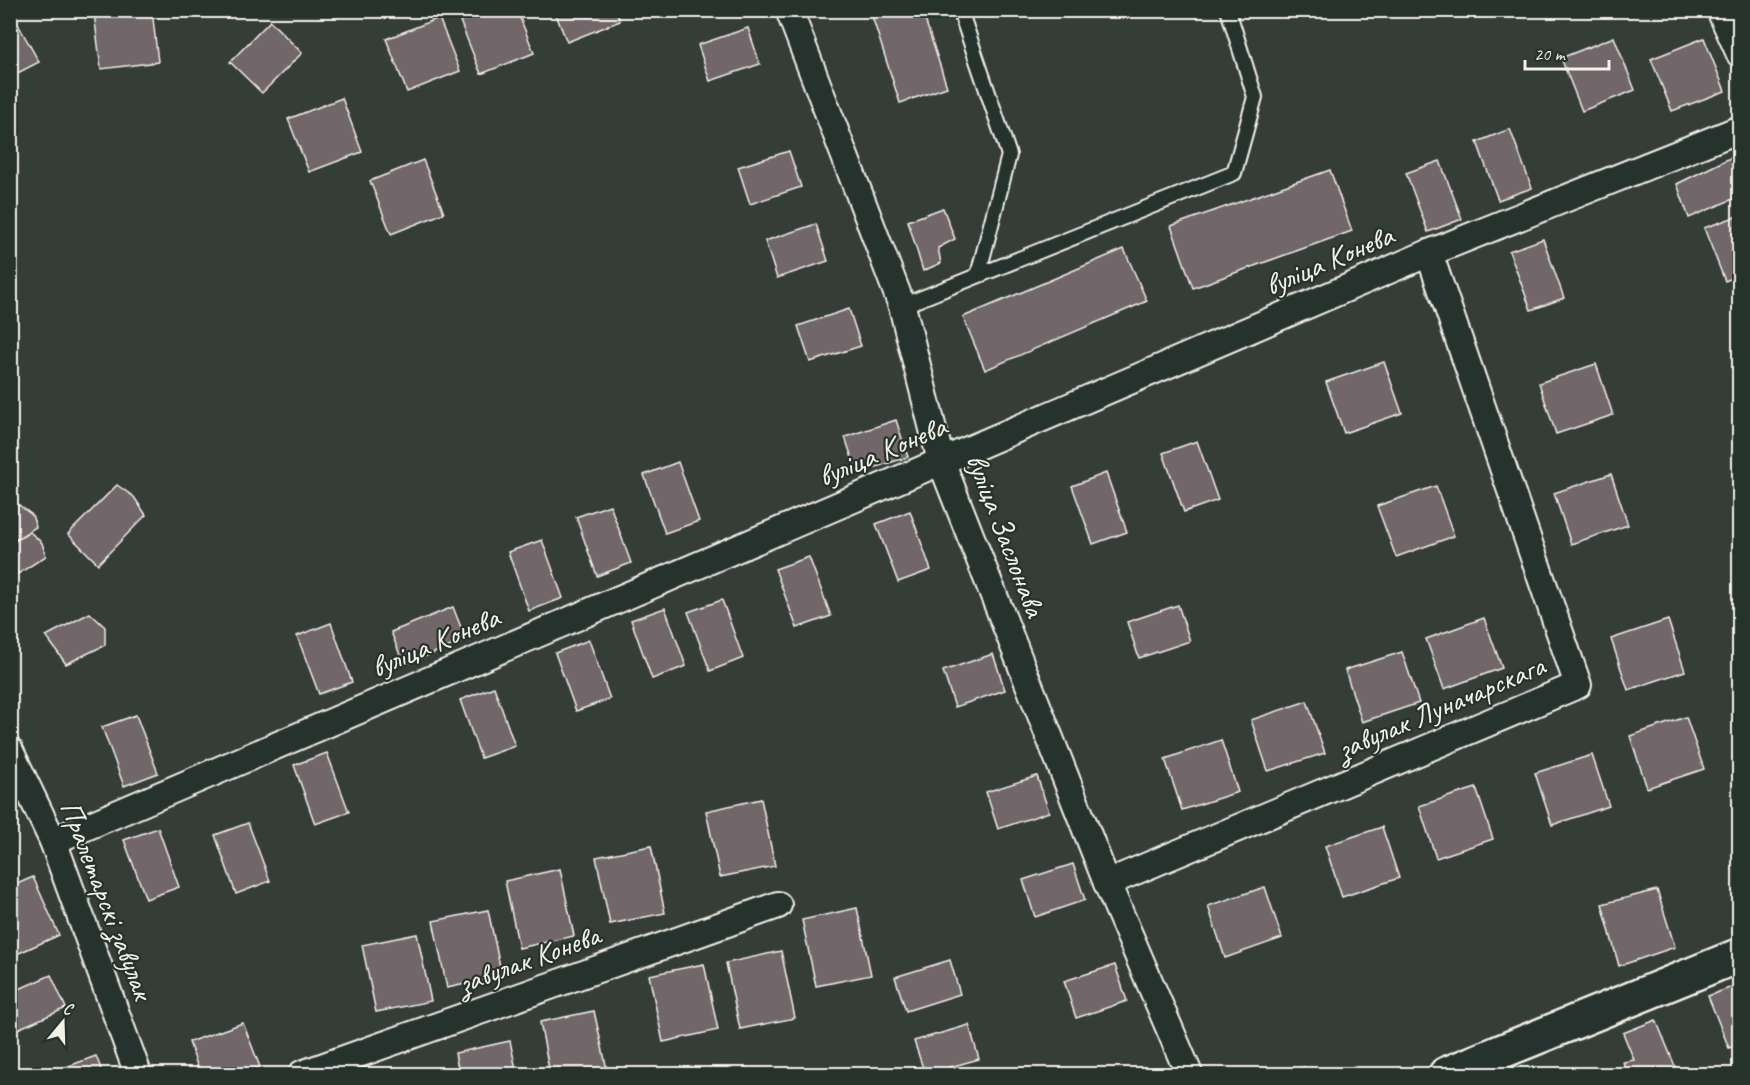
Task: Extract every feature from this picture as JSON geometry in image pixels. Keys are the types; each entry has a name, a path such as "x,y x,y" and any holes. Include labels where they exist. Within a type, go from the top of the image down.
{"street":[{"name":"вуліца Заслонава","path":"789,10 902,306 941,461 1107,883 1189,1074"},
{"path":"1720,10 1740,54"},
{"name":"вуліца Конева","path":"53,840 1429,253 1740,129"},
{"name":"завулак Луначарскага","path":"1107,883 1578,685 1429,253"},
{"name":"Пралетарскі завулак","path":"10,751 53,840 138,1074"},
{"name":"завулак Конева","path":"302,1074 778,904"},
{"path":"1446,1074 1740,955"}],"lane":[{"path":"960,10 1009,155 978,276"},
{"path":"902,306 1234,172 1255,97 1228,10"}],"building":[{"path":"10,10 39,62 10,77"},
{"path":"113,10 152,10 158,62 101,69 94,13"},
{"path":"488,10 517,10 534,53 481,74 460,21"},
{"path":"554,10 616,10 620,21 567,42"},
{"path":"870,10 922,10 947,87 900,103"},
{"path":"439,18 460,71 407,92 386,39"},
{"path":"270,21 302,53 262,93 230,62"},
{"path":"748,28 760,64 710,81 698,45"},
{"path":"1614,37 1635,90 1582,111 1561,58"},
{"path":"1704,38 1725,91 1672,111 1651,59"},
{"path":"342,98 362,152 309,172 288,119"},
{"path":"1510,129 1532,188 1498,200 1477,142"},
{"path":"789,151 801,187 750,204 738,167"},
{"path":"1740,153 1740,196 1689,218 1677,184"},
{"path":"423,160 444,213 391,234 370,181"},
{"path":"1440,161 1462,219 1428,232 1406,173"},
{"path":"1330,170 1352,231 1193,288 1171,226"},
{"path":"943,208 955,239 938,248 941,263 923,271 908,221"},
{"path":"1740,215 1740,275 1725,281 1704,228"},
{"path":"816,224 828,261 777,278 765,241"},
{"path":"1543,239 1564,298 1531,310 1509,251"},
{"path":"1124,249 1147,301 985,370 963,317"},
{"path":"849,309 861,346 810,362 798,326"},
{"path":"1384,362 1402,413 1344,433 1326,382"},
{"path":"1596,364 1613,415 1556,434 1539,383"},
{"path":"896,420 908,457 857,473 845,437"},
{"path":"1197,441 1218,500 1184,512 1163,453"},
{"path":"678,462 699,521 665,533 644,475"},
{"path":"1106,473 1127,532 1093,544 1072,486"},
{"path":"1611,474 1628,525 1571,544 1554,493"},
{"path":"117,485 134,497 146,515 98,564 68,534"},
{"path":"1436,486 1454,536 1396,557 1377,506"},
{"path":"19,505 32,515 36,527 10,543 10,510"},
{"path":"610,505 631,563 597,576 576,517"},
{"path":"910,511 931,570 898,582 876,524"},
{"path":"30,532 42,543 46,556 18,574 10,562 10,544"},
{"path":"542,540 563,598 529,611 508,552"},
{"path":"809,557 831,616 797,628 775,569"},
{"path":"722,600 743,658 710,671 688,612"},
{"path":"1178,605 1190,641 1139,658 1127,622"},
{"path":"453,607 466,640 404,665 391,632"},
{"path":"665,608 686,666 652,679 631,620"},
{"path":"90,613 105,627 105,645 66,664 46,636"},
{"path":"1484,618 1502,668 1444,689 1426,639"},
{"path":"1668,620 1685,671 1628,690 1611,639"},
{"path":"331,623 352,682 319,694 297,636"},
{"path":"589,640 610,699 576,711 555,653"},
{"path":"1402,652 1419,703 1362,722 1345,670"},
{"path":"993,654 1005,690 955,707 943,671"},
{"path":"494,687 515,746 481,758 460,700"},
{"path":"1307,701 1325,753 1268,771 1251,720"},
{"path":"136,715 158,773 124,786 102,727"},
{"path":"1686,717 1704,769 1647,788 1630,736"},
{"path":"1221,740 1238,792 1182,810 1165,759"},
{"path":"327,753 349,812 315,824 294,765"},
{"path":"1592,755 1609,806 1552,825 1535,773"},
{"path":"1037,776 1049,812 998,829 986,792"},
{"path":"1476,788 1493,839 1436,858 1419,806"},
{"path":"761,799 775,866 720,877 706,811"},
{"path":"248,823 270,881 236,894 215,835"},
{"path":"1382,827 1399,878 1342,897 1325,846"},
{"path":"158,828 179,887 146,899 124,840"},
{"path":"651,846 665,913 610,924 596,857"},
{"path":"1073,864 1085,900 1035,917 1023,880"},
{"path":"560,869 574,936 519,948 505,881"},
{"path":"33,877 59,935 10,957 10,887"},
{"path":"1265,887 1282,938 1225,958 1208,906"},
{"path":"1657,890 1675,947 1619,966 1602,904"},
{"path":"857,908 871,975 816,986 802,920"},
{"path":"488,910 502,976 447,988 433,921"},
{"path":"417,934 431,1001 376,1012 362,945"},
{"path":"781,951 795,1018 740,1029 726,963"},
{"path":"950,960 960,994 906,1011 895,977"},
{"path":"704,964 718,1030 663,1042 649,975"},
{"path":"1115,965 1127,1001 1076,1018 1064,981"},
{"path":"51,975 66,1008 13,1031 10,1026 10,993"},
{"path":"1740,984 1740,1044 1729,1048 1708,996"},
{"path":"594,1011 608,1074 550,1074 540,1022"},
{"path":"1656,1020 1677,1071 1667,1074 1628,1074 1623,1062 1634,1060 1623,1033"},
{"path":"243,1023 260,1067 241,1074 200,1074 189,1042"},
{"path":"969,1025 979,1059 925,1074 914,1041"},
{"path":"510,1041 517,1074 459,1074 455,1053"},
{"path":"96,1056 103,1074 47,1074"},
{"path":"1304,1067 1307,1074 1285,1074"}]}
